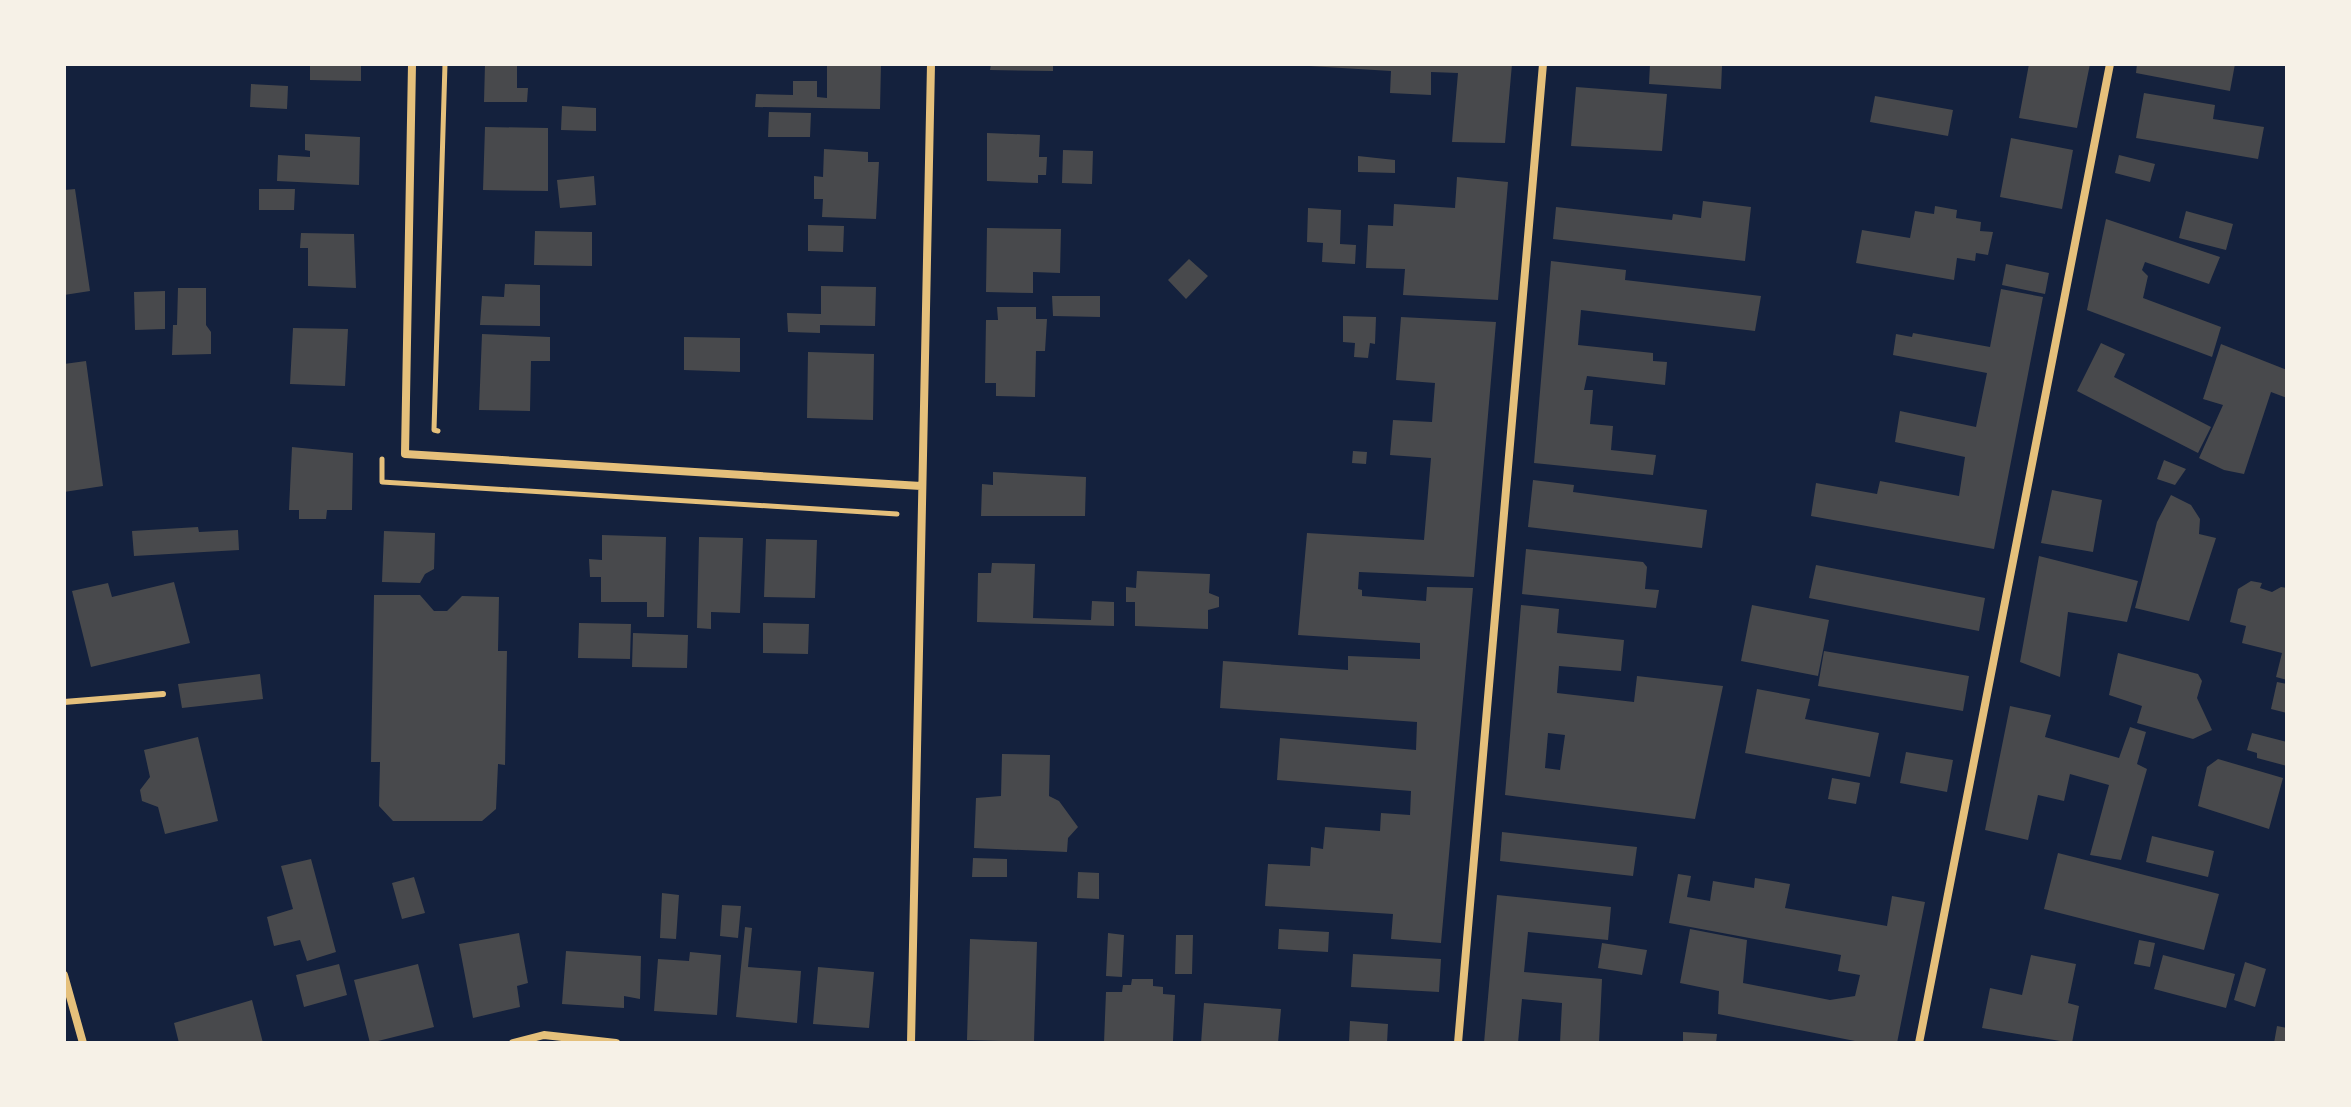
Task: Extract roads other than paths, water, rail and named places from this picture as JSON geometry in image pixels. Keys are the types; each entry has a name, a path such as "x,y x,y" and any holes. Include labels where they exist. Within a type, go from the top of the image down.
{"street":[{"path":"412,64 405,454 921,486"},
{"path":"911,1043 931,64"},
{"path":"1458,1043 1543,64"},
{"path":"1919,1043 2110,64"},
{"path":"64,975 83,1043"},
{"path":"513,1043 544,1035 616,1043"}],"lane":[{"path":"64,702 163,694"}]}
